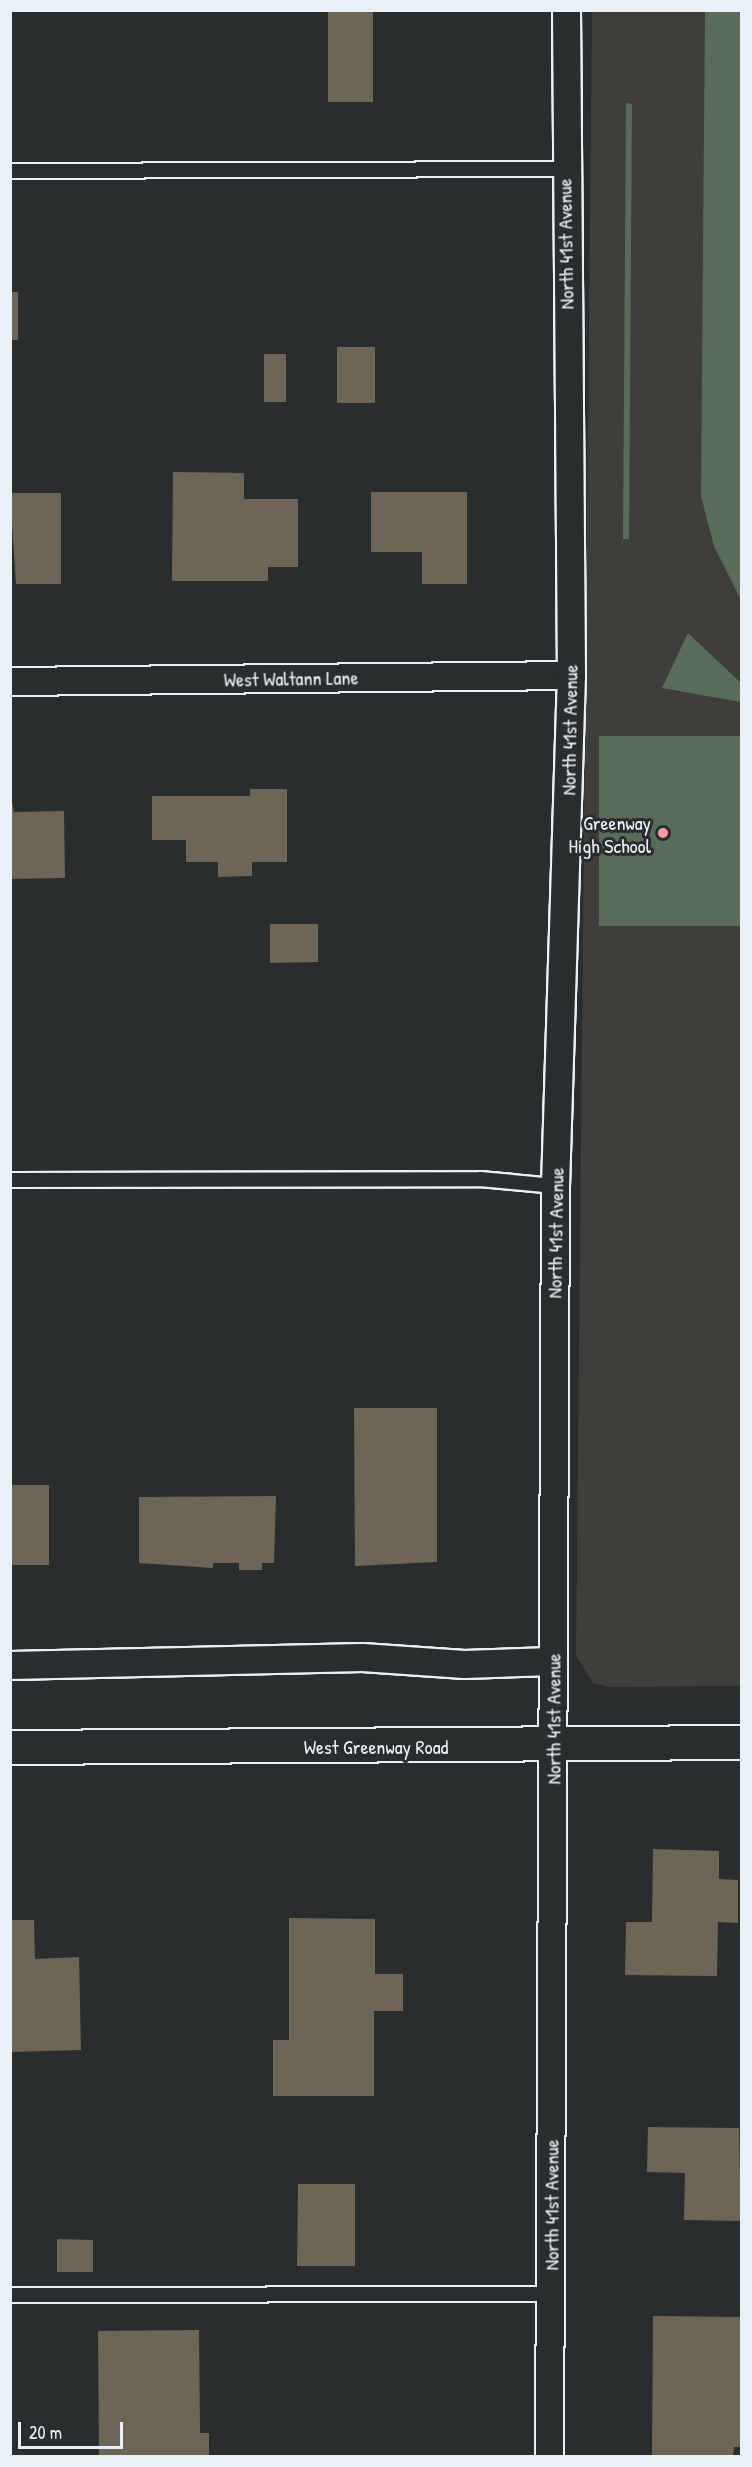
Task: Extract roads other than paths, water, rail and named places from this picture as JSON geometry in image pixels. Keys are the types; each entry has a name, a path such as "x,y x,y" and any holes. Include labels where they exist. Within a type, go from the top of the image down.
{"main road":[{"name":"West Greenway Road","path":"10,1748 553,1746 741,1742"}],"street":[{"name":"North 41st Avenue","path":"549,2457 555,1186 571,675 564,169 566,10"},
{"name":"West Waltann Lane","path":"10,681 571,675"},
{"path":"10,1665 362,1657 464,1664 552,1661"}],"lane":[{"path":"10,171 564,169"},
{"path":"10,1180 480,1179 555,1186"},
{"path":"10,2295 550,2294"}],"place":[{"name":"Greenway High School","path":"663,833"}]}
